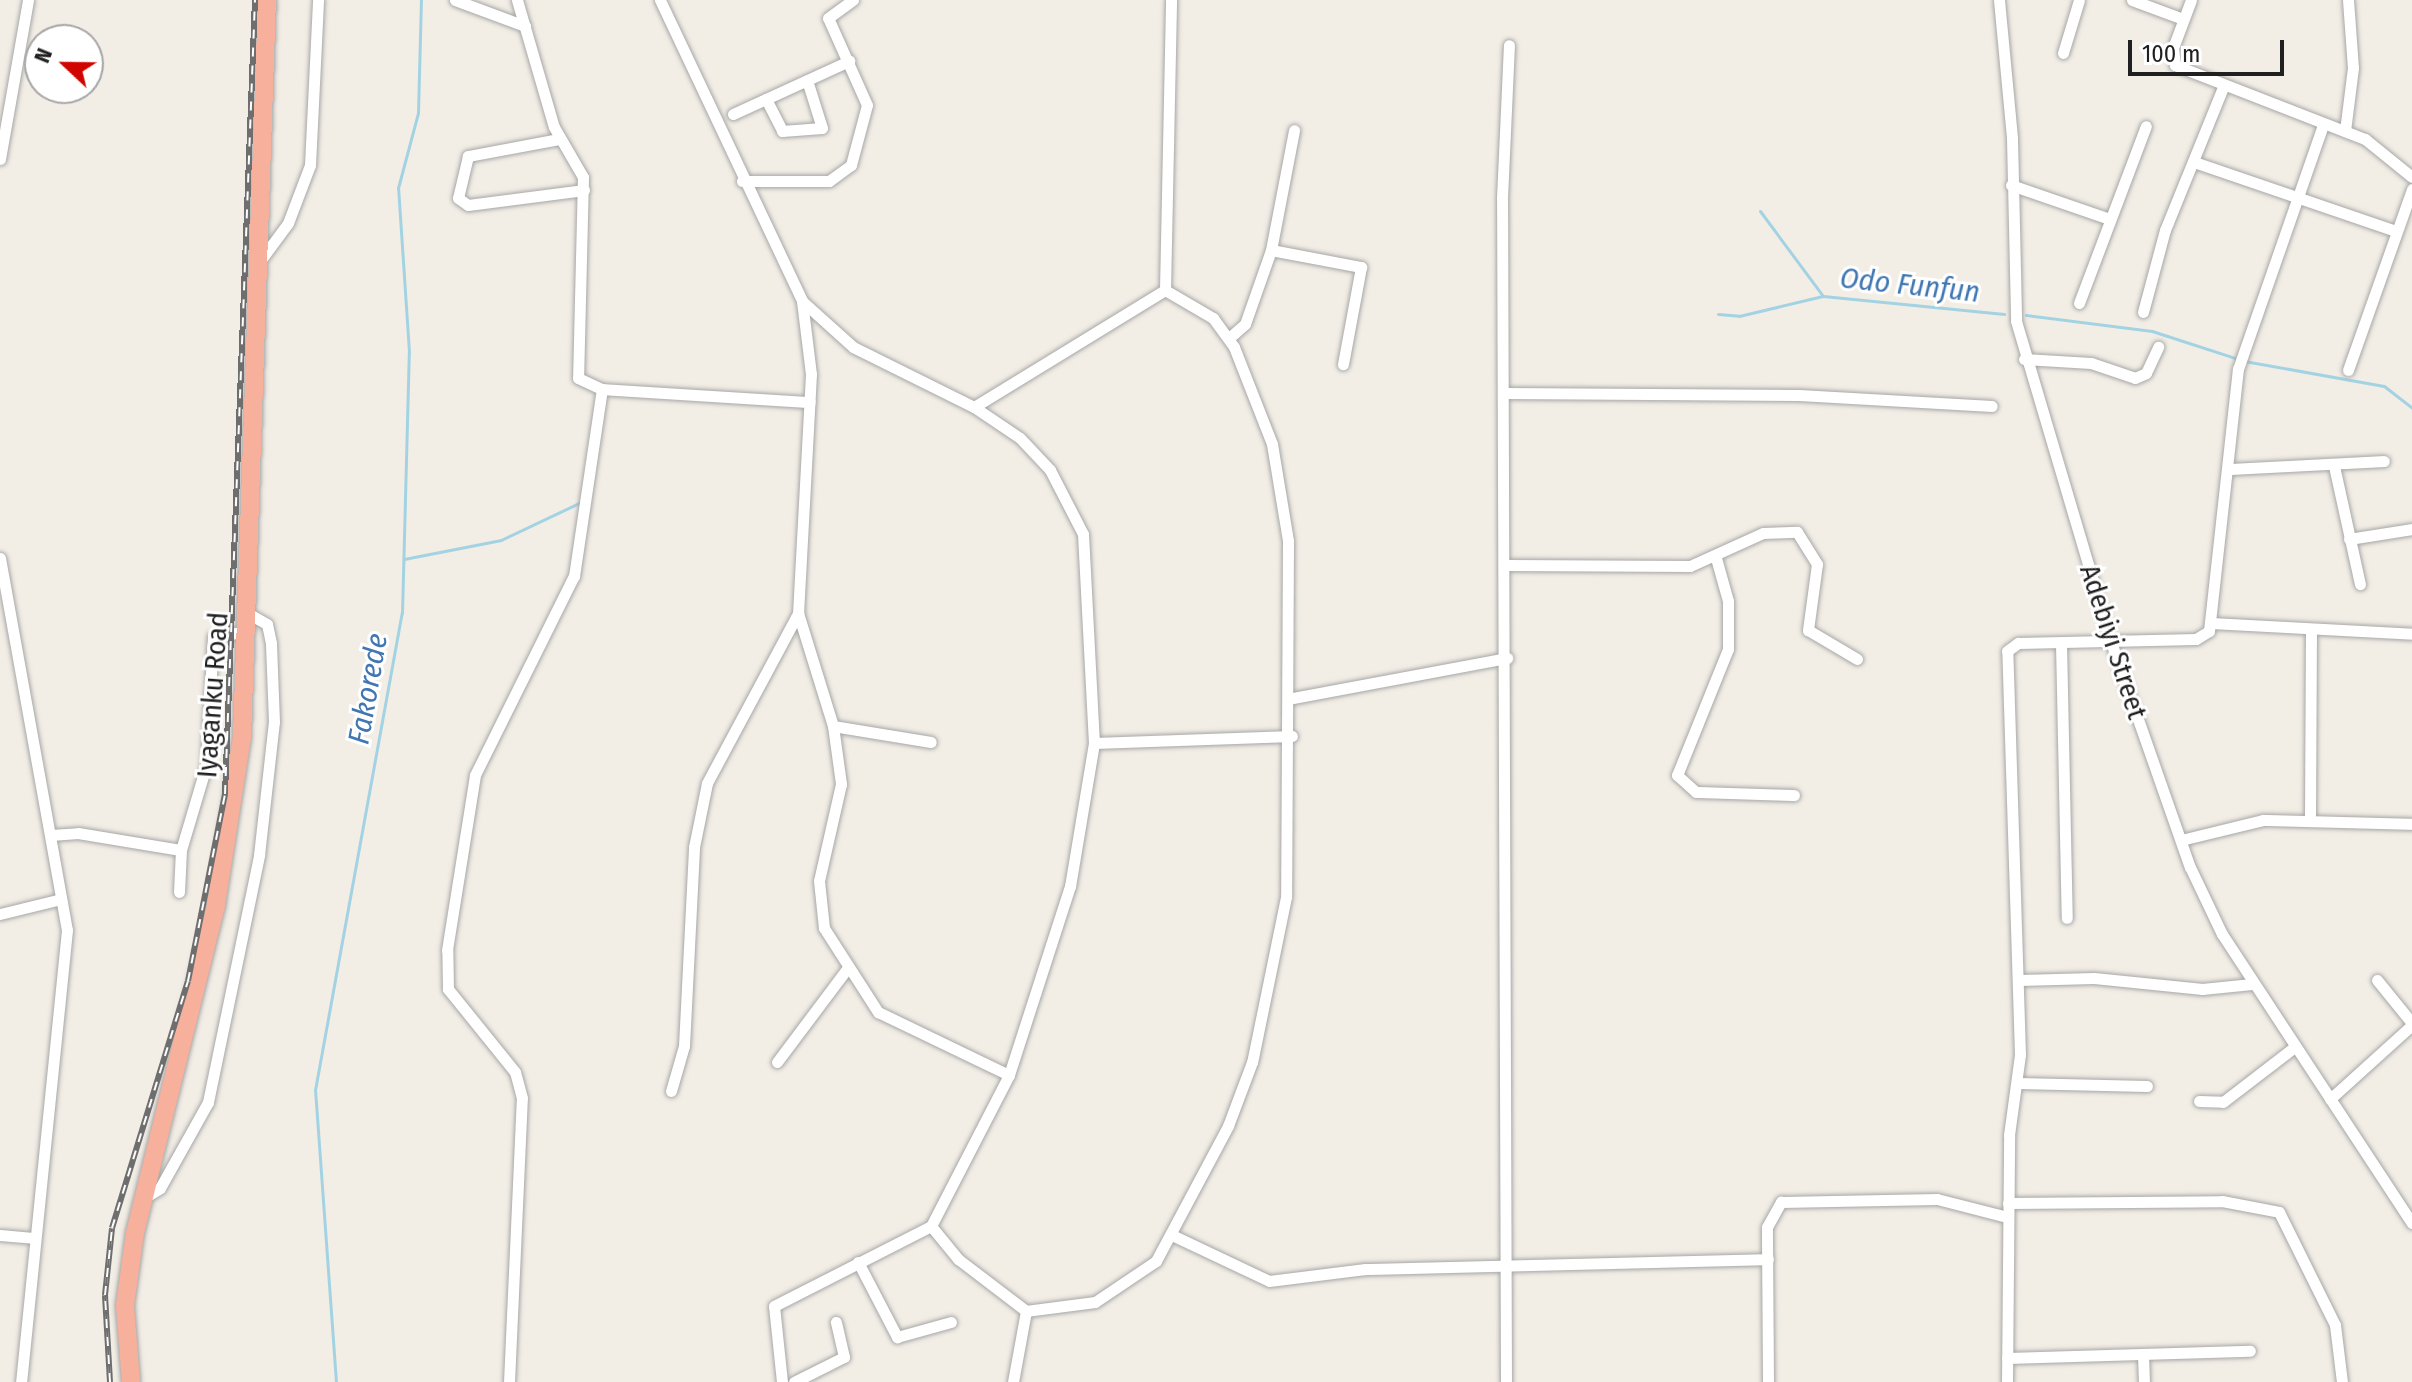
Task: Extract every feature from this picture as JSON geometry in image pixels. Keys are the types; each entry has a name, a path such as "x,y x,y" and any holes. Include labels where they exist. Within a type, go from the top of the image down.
{"highway":[{"name":"Iyaganku Road","path":"131,1382 125,1305 142,1199 226,855 246,622 267,0"}],"street":[{"path":"0,159 13,68 28,0"},
{"path":"260,261 288,223 310,165 318,0"},
{"path":"455,0 525,26"},
{"path":"517,0 559,139 575,158 584,190 576,364 582,384 602,389 810,402"},
{"path":"660,0 742,181 802,301 853,347 974,407 1036,452 1078,518 1090,584 1094,743 1066,900 1009,1075 931,1226 774,1306 782,1382"},
{"path":"742,181 843,176 867,105 828,18 836,3 853,0"},
{"path":"1165,290 1171,0"},
{"name":"Adebiyi Street","path":"1999,0 2011,185 2013,285 2024,359 2111,642 2181,840 2252,984 2412,1223"},
{"path":"2063,53 2079,0"},
{"path":"2132,0 2183,19"},
{"path":"2191,0 2172,61 2223,87 2374,143 2412,177"},
{"path":"2345,131 2353,68 2348,0"},
{"path":"1506,1382 1508,565 1505,393 1509,45"},
{"path":"733,114 849,61"},
{"path":"0,66 13,68"},
{"path":"766,99 782,131 822,128 807,80"},
{"path":"2143,312 2165,230 2197,163 2223,87"},
{"path":"2323,125 2238,369 2225,463 2231,469 2384,461"},
{"path":"2079,303 2146,126"},
{"path":"1229,338 1245,324 1271,250 1294,130"},
{"path":"559,139 468,156 458,198 468,205 584,190"},
{"path":"2197,163 2393,230"},
{"path":"2011,185 2110,219"},
{"path":"2348,370 2393,230 2412,189"},
{"path":"1271,250 1361,267 1343,364"},
{"path":"931,1226 958,1259 1026,1311 1121,1291 1174,1236 1228,1126 1267,1015 1286,897 1292,736 1293,698 1282,481 1261,407 1229,338 1213,318 1165,290"},
{"path":"974,407 1165,290"},
{"path":"802,301 810,402 798,613 833,726 840,803 819,893 824,928 846,970 887,1018 1009,1075"},
{"path":"2024,359 2091,363 2135,378 2158,347"},
{"path":"509,1382 522,1098 515,1072 448,989 447,950 475,775 574,576 602,389"},
{"path":"1505,393 1831,396 1992,406"},
{"path":"2334,466 2360,584"},
{"path":"2007,1382 2007,1217 2018,1083 2019,980 2006,655 2018,643 2196,639 2212,623 2231,469"},
{"path":"2349,539 2412,529"},
{"path":"1508,565 1690,566 1716,558 1763,533 1797,532 1817,564 1808,630 1857,659"},
{"path":"0,558 51,835 68,963 33,1238 21,1382"},
{"path":"1716,558 1728,601 1728,649 1677,775 1696,792 1794,795"},
{"path":"671,1091 684,1046 694,847 707,783 798,613"},
{"path":"142,1199 160,1188 208,1102 259,855 274,722 271,643 267,624 246,622 213,637 206,766 181,850 179,892"},
{"path":"2212,623 2311,632 2412,634"},
{"path":"2310,819 2311,632"},
{"path":"2061,643 2067,918"},
{"path":"1293,698 1507,658"},
{"path":"833,726 931,742"},
{"path":"1094,743 1292,736"},
{"path":"2181,840 2263,820 2412,824"},
{"path":"51,835 78,833 181,850"},
{"path":"0,914 61,899"},
{"path":"777,1062 846,970"},
{"path":"2019,980 2094,978 2202,989 2252,984"},
{"path":"2330,1099 2412,1024 2377,980"},
{"path":"2199,1101 2223,1102 2293,1048"},
{"path":"2018,1083 2147,1086"},
{"path":"1768,1382 1768,1259 1773,1213 1792,1198 1937,1199 2007,1217"},
{"path":"2008,1203 2222,1201 2279,1212 2326,1302 2342,1382"},
{"path":"0,1235 33,1238"},
{"path":"1174,1236 1269,1281 1504,1263 1768,1259"},
{"path":"858,1262 897,1337 951,1322"},
{"path":"1013,1382 1026,1311"},
{"path":"794,1382 844,1357 836,1322"},
{"path":"2007,1358 2250,1351"},
{"path":"2143,1354 2144,1382"}],"waterway":[{"name":"Fakorede","path":"336,1382 315,1090 402,613 409,352 398,188 418,113 421,0"},
{"path":"1760,211 1823,296"},
{"name":"Odo Funfun","path":"1718,314 1739,316 1823,296 2004,314"},
{"name":"Odo Funfun","path":"2026,315 2152,331 2235,358"},
{"name":"Odo Funfun","path":"2244,361 2384,386 2412,408"},
{"path":"404,559 501,540 581,502"}],"railway":[{"path":"110,1382 105,1295 112,1228 188,981 225,794 255,0"}]}
